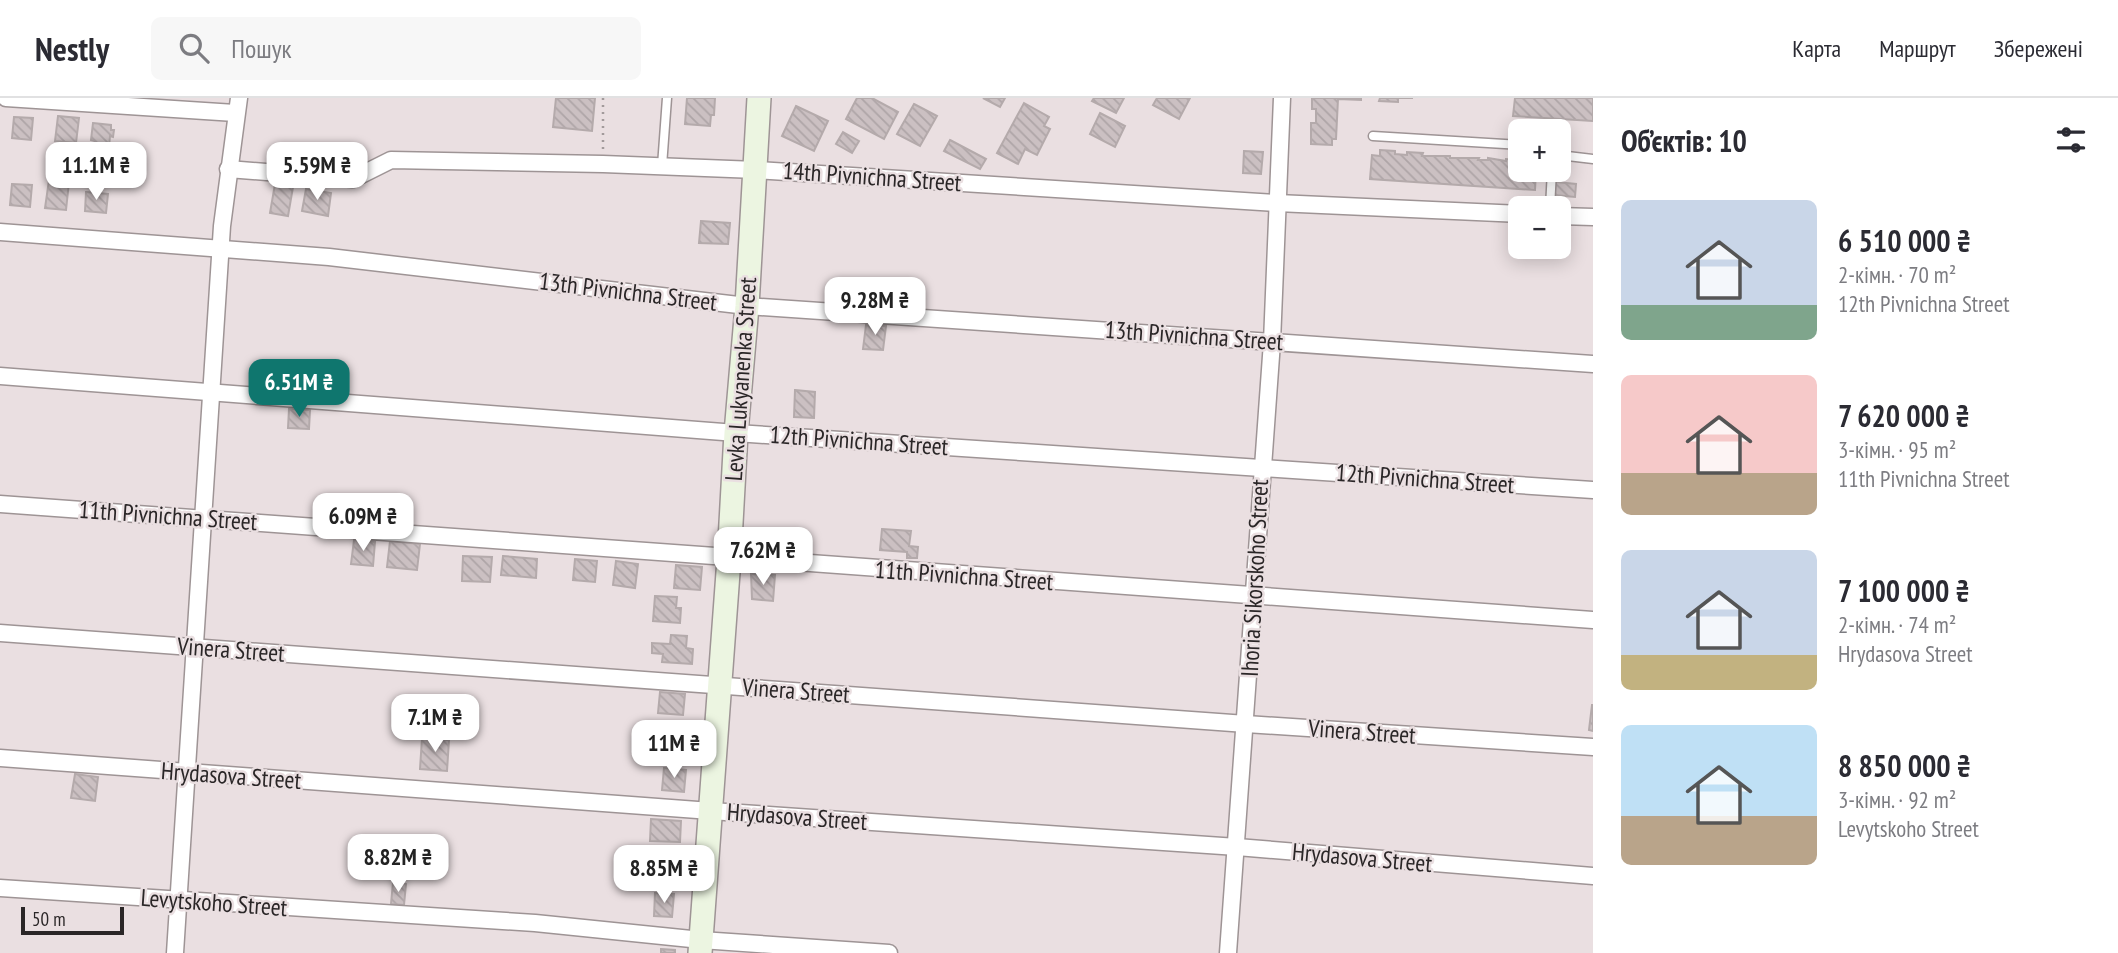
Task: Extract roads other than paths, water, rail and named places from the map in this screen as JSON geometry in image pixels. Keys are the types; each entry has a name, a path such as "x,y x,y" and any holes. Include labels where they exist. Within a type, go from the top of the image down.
{"street":[{"path":"6,98 237,106 222,226 223,248 211,391 175,953"},
{"name":"Levka Lukyanenka Street","path":"701,947 760,98"},
{"name":"Ihoria Sikorskoho Street","path":"1228,953 1272,342 1282,98"},
{"name":"14th Pivnichna Street","path":"228,169 353,179 391,160 662,166 1277,203 1508,213"},
{"path":"1571,216 1593,217"},
{"name":"13th Pivnichna Street","path":"0,232 329,257 747,306 1593,363"},
{"name":"12th Pivnichna Street","path":"0,376 736,433 1593,490"},
{"name":"11th Pivnichna Street","path":"0,504 1593,620"},
{"name":"Vinera Street","path":"0,633 1593,747"},
{"name":"Hrydasova Street","path":"0,758 1237,847 1593,876"},
{"name":"Levytskoho Street","path":"0,888 535,923 701,947 889,953"}],"lane":[{"path":"662,166 667,98"},
{"path":"1373,136 1508,144"},
{"path":"1571,156 1593,159"}]}
